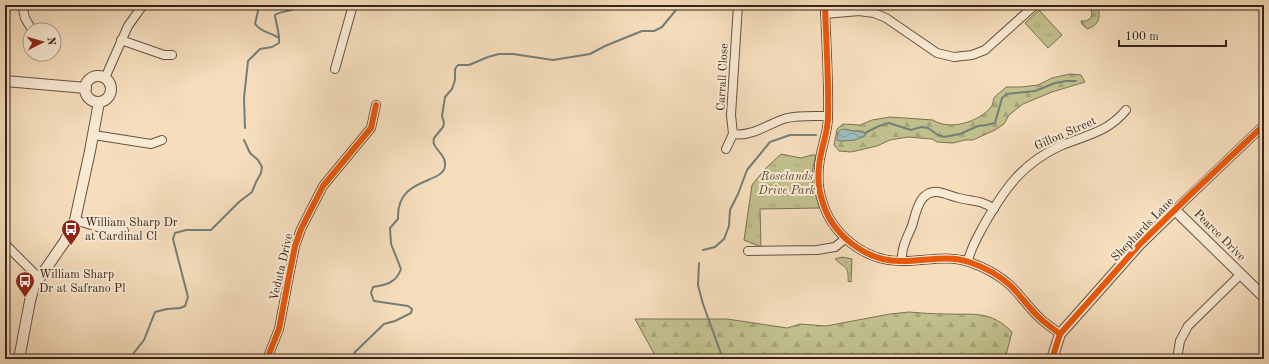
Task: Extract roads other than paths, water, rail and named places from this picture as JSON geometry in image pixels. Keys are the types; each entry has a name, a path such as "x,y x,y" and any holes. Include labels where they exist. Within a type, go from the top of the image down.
{"street":[{"path":"22,5 27,22"},
{"path":"105,78 128,26 143,5"},
{"path":"335,69 353,5"},
{"name":"Carrall Close","path":"733,134 731,115 738,5"},
{"path":"825,5 828,116 825,140 818,168 822,200 835,226 845,239 866,253 884,258 902,261 941,258 968,261 995,274 1010,286 1043,321 1060,334"},
{"path":"825,14 859,11 874,13 886,18 937,53 954,57 972,55 986,50 1035,5"},
{"path":"121,40 164,55 172,55"},
{"path":"94,77 101,77 105,78 110,83 111,90 106,99 99,102 89,98 86,88 88,81 94,77"},
{"path":"5,81 86,88"},
{"path":"19,359 34,286 65,241 75,220 94,135 99,102"},
{"name":"Veduta Drive","path":"267,359 279,329 295,246 301,229 323,186 371,128 376,105"},
{"name":"Gillon Street","path":"968,261 971,249 994,209 1008,186 1019,174 1031,163 1061,146 1107,128 1120,118 1126,110"},
{"path":"726,149 733,134 740,135 752,132 787,118 828,116"},
{"name":"Shephards Lane","path":"1052,359 1060,334 1140,244 1264,125"},
{"path":"94,135 151,144 162,140"},
{"path":"902,261 905,242 912,226 917,205 929,193 936,192 948,194 958,198 978,201 994,209"},
{"name":"Pearce Drive","path":"1175,210 1264,297"},
{"path":"75,220 104,229 124,231"},
{"path":"748,252 817,250 835,247 845,239"},
{"path":"5,244 40,278"},
{"path":"1177,359 1180,341 1188,326 1240,274"}],"water":[{"path":"842,129 866,133 865,136 855,140 840,141 837,140 838,132"}],"waterway":[{"path":"255,5 258,11 255,24 263,31 279,38"},
{"path":"245,128 244,98 248,61 260,49 272,47 279,43 275,15 294,9 295,5"},
{"path":"352,359 355,352 384,324 395,321 411,313 412,309 408,306 374,301 371,293 373,287 386,284 393,280 399,274 401,269 391,244 390,228 398,219 399,205 404,195 411,188 437,176 442,172 445,166 443,156 435,147 434,138 443,127 444,123 442,116 445,97 452,89 455,80 455,69 458,65 469,65 499,54 513,54 553,60 590,54 605,46 642,31 654,31 662,27 680,5"},
{"path":"865,133 889,123 911,130 921,127 928,128 944,137 960,134 978,126 995,123 1002,98 1007,94 1035,91 1055,83 1076,81"},
{"path":"703,250 715,247 724,239 729,226 730,210 747,170 770,142 790,135 816,135"},
{"path":"129,359 144,340 155,312 185,306 188,297 173,239 175,233 186,230 211,230 239,202 252,192 261,173 262,167 258,160 250,153 244,140"},
{"path":"699,263 698,285 703,304 723,359"}],"place":[{"name":"William Sharp Dr at Cardinal Cl","path":"71,246"},
{"name":"William Sharp Dr at Safrano Pl","path":"25,298"}],"park label":[{"name":"Roselands Drive Park","path":"787,183"}]}
